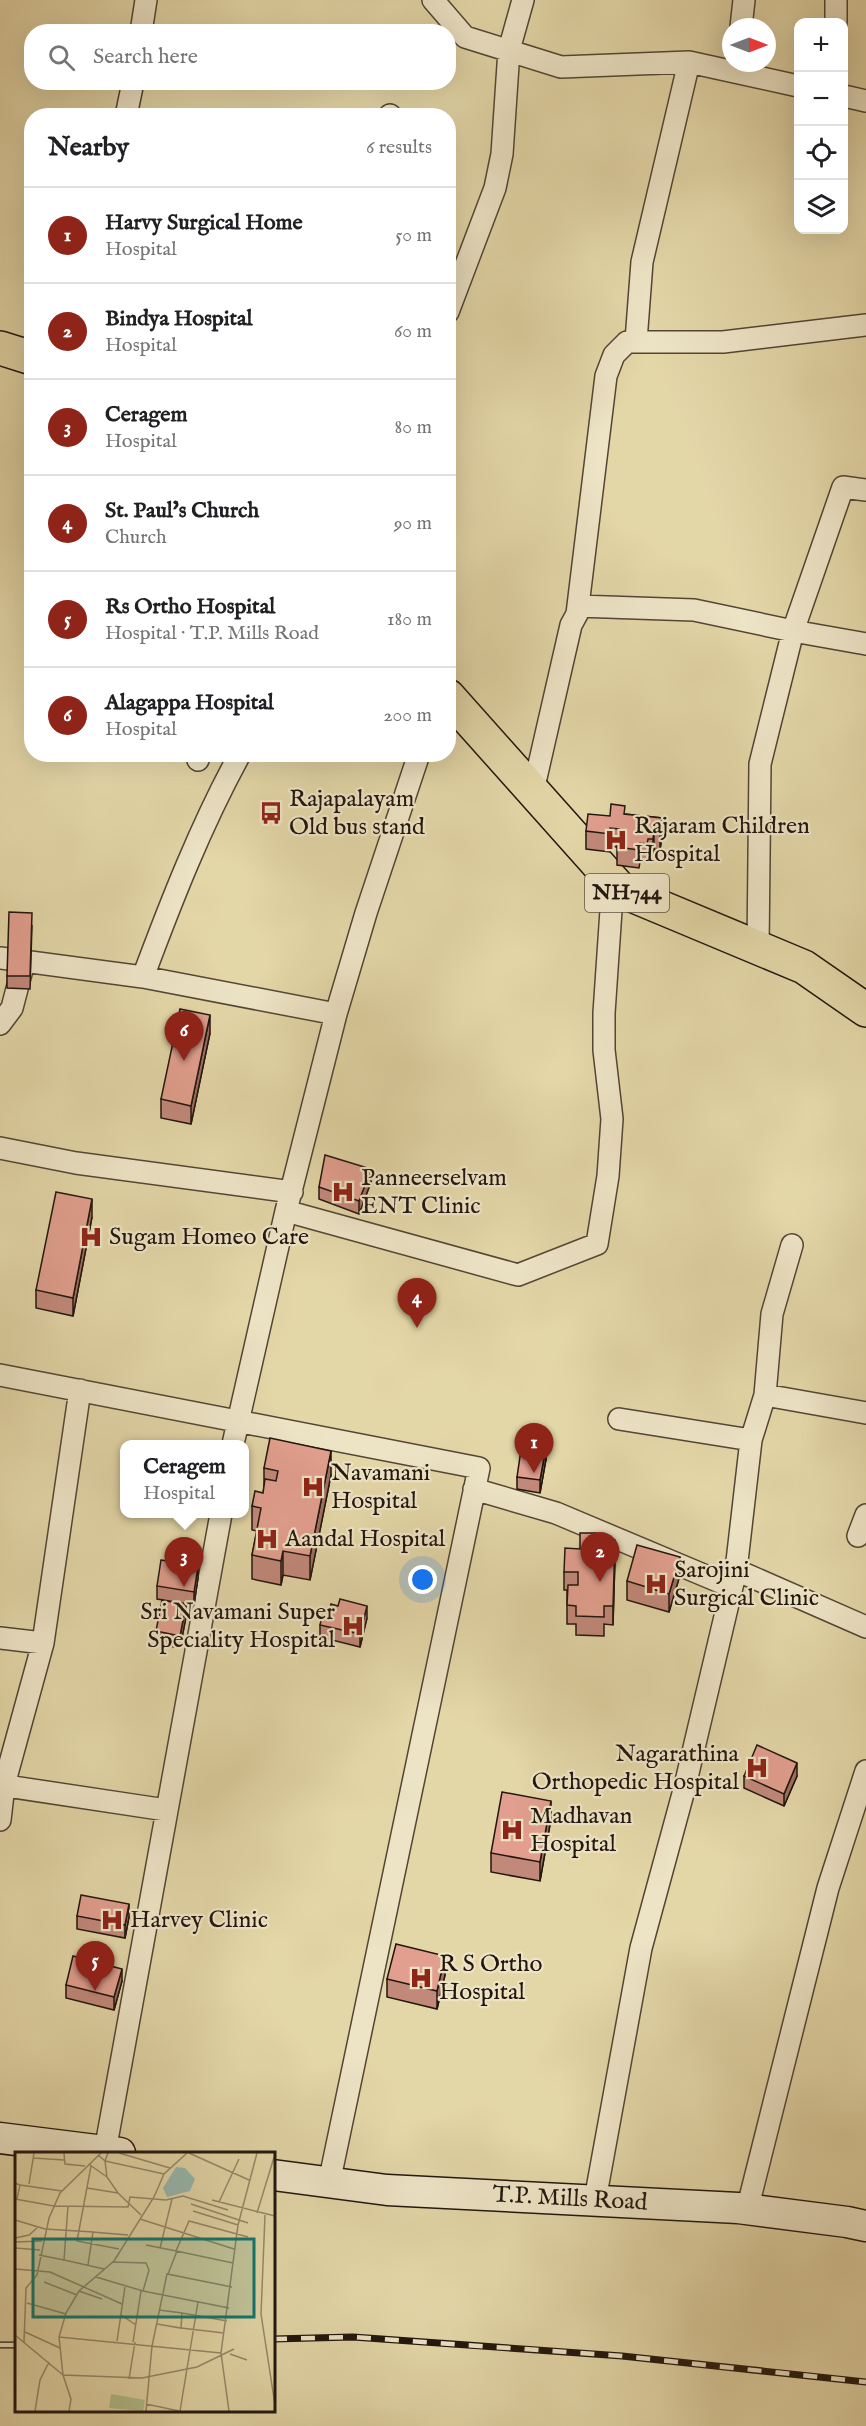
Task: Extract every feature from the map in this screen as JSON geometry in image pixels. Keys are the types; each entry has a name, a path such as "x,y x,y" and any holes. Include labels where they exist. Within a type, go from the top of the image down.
{"highway":[{"path":"0,348 24,356"},
{"name":"NH744","path":"456,705 622,891 804,968 866,1010"}],"main road":[{"path":"0,2138 112,2152"},
{"name":"T.P. Mills Road","path":"274,2175 387,2190 747,2210 866,2226"}],"street":[{"path":"142,24 146,0"},
{"path":"433,0 454,24"},
{"path":"456,291 495,188 502,154 509,50 523,0"},
{"path":"742,18 744,0"},
{"path":"836,0 836,18"},
{"path":"456,27 465,37 561,67 690,62 722,66"},
{"path":"636,341 642,262 690,62"},
{"path":"751,72 794,85"},
{"path":"128,108 131,90"},
{"path":"848,97 866,101"},
{"path":"533,790 571,626 577,614 606,376 614,355 627,342 723,342 866,325"},
{"path":"758,949 760,764 793,632 843,488 866,490"},
{"path":"578,606 694,610 793,632 866,644"},
{"path":"143,977 164,920 236,762"},
{"path":"234,1440 289,1202 336,1014 416,762"},
{"path":"0,1148 289,1202 518,1275 597,1244 608,1176 612,1119 604,1050 604,1013 613,881"},
{"path":"0,958 143,977 336,1014"},
{"path":"0,1024 12,1008 24,962"},
{"path":"595,2200 641,1948 684,1790 734,1578 751,1440 765,1395 772,1314 792,1245"},
{"path":"0,1375 479,1468 329,2183"},
{"path":"0,1820 2,1785 43,1643 80,1390"},
{"path":"765,1395 866,1413"},
{"path":"619,1419 751,1440"},
{"path":"474,1489 556,1513 866,1627"},
{"path":"858,1536 866,1515"},
{"path":"112,2152 166,1810 219,1518"},
{"path":"0,1638 43,1643"},
{"path":"747,2210 828,1888 866,1771"},
{"path":"2,1785 166,1810"}],"building":[{"path":"611,804 625,806 624,814 662,818 660,831 654,831 653,839 648,839 647,844 640,843 639,850 617,847 619,829 610,828 610,834 586,831 588,814 610,816"},
{"path":"9,912 32,913 30,976 7,976"},
{"path":"180,1009 210,1015 191,1106 161,1099"},
{"path":"325,1155 371,1169 359,1201 319,1187"},
{"path":"56,1192 92,1199 73,1298 36,1290"},
{"path":"270,1438 331,1451 310,1556 283,1551 281,1561 252,1555 261,1508 252,1506 255,1491 263,1493 265,1479 276,1481 278,1471 264,1468"},
{"path":"522,1443 546,1447 540,1480 517,1477"},
{"path":"580,1533 596,1533 596,1547 607,1547 608,1539 615,1540 613,1606 604,1606 604,1617 576,1616 576,1606 567,1605 568,1585 578,1585 578,1572 564,1572 565,1548 580,1549"},
{"path":"637,1545 680,1557 669,1594 627,1581"},
{"path":"161,1560 198,1566 194,1592 157,1586"},
{"path":"340,1599 367,1606 360,1634 320,1625 324,1608 330,1609 331,1604 338,1606"},
{"path":"162,1600 186,1605 180,1636 156,1631"},
{"path":"757,1745 797,1763 784,1794 744,1776"},
{"path":"502,1792 551,1801 540,1862 491,1853"},
{"path":"81,1895 129,1904 125,1925 77,1916"},
{"path":"396,1944 445,1956 437,1991 387,1979"},
{"path":"73,1956 122,1969 114,1997 66,1985"}],"railway":[{"path":"274,2339 353,2337 622,2356 866,2382"},
{"path":"0,2345 15,2345"}],"place":[{"name":"Rajapalayam Old bus stand","path":"271,813"},
{"name":"Rajaram Children Hospital","path":"616,840"},
{"name":"Alagappa Hospital","path":"184,1061"},
{"name":"Panneerselvam ENT Clinic","path":"343,1192"},
{"name":"Sugam Homeo Care","path":"91,1237"},
{"name":"St. Paul's Church","path":"417,1328"},
{"name":"Harvy Surgical Home","path":"534,1473"},
{"name":"Navamani Hospital","path":"313,1487"},
{"name":"Aandal Hospital","path":"267,1539"},
{"name":"Bindya Hospital","path":"600,1582"},
{"name":"Sarojini Surgical Clinic","path":"656,1584"},
{"name":"Ceragem","path":"184,1587"},
{"name":"Sri Navamani Super Speciality Hospital","path":"353,1626"},
{"name":"Nagarathina Orthopedic Hospital","path":"757,1768"},
{"name":"Madhavan Hospital","path":"512,1830"},
{"name":"Harvey Clinic","path":"112,1920"},
{"name":"R S Ortho Hospital","path":"421,1978"},
{"name":"Rs Ortho Hospital","path":"95,1991"}]}
